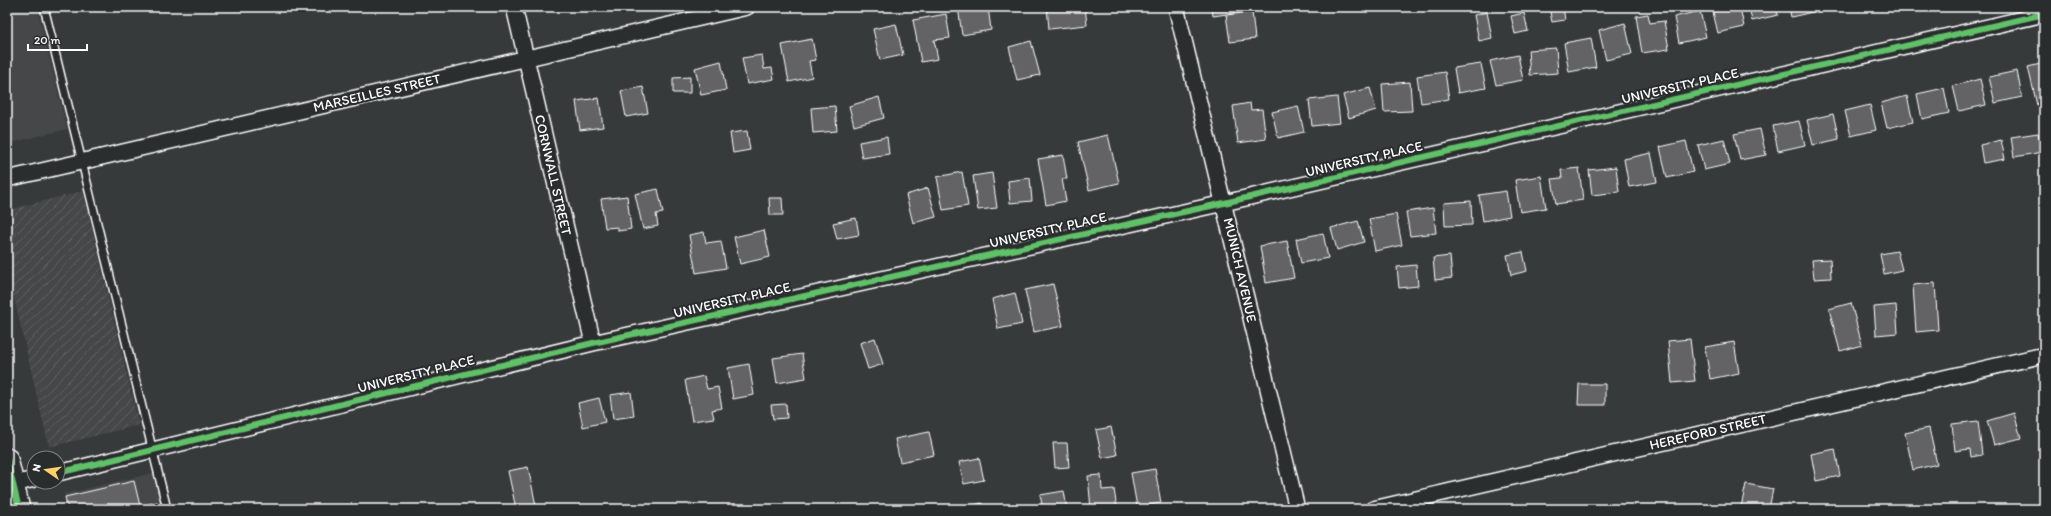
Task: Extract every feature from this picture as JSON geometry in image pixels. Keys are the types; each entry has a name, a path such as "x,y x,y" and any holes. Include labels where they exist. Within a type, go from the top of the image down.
{"main road":[{"path":"7,459 10,485 19,509"}],"street":[{"name":"CORNWALL STREET","path":"514,7 593,343"},
{"name":"MARSEILLES STREET","path":"7,179 747,7"},
{"name":"MUNICH AVENUE","path":"1176,7 1297,509"},
{"name":"UNIVERSITY PLACE","path":"66,472 593,343 1224,203 2044,14"},
{"name":"HEREFORD STREET","path":"1373,509 2044,354"},
{"path":"10,485 26,482"}],"lane":[{"path":"44,7 167,509"}],"shaded area":[{"path":"7,7 37,7 67,129 7,144"},
{"path":"83,191 139,425 49,447 7,268 7,210"},
{"path":"153,473 162,509 67,509 64,494"}],"building":[{"path":"958,7 988,7 991,30 962,35"},
{"path":"1047,7 1085,7 1087,25 1049,29"},
{"path":"1212,7 1248,7 1248,11 1213,16"},
{"path":"1549,7 1563,7 1565,20 1552,22"},
{"path":"1740,7 1744,27 1718,33 1712,8"},
{"path":"1749,7 1776,7 1778,15 1752,21"},
{"path":"1789,7 1817,7 1817,11 1791,17"},
{"path":"1700,11 1706,37 1679,43 1674,17"},
{"path":"1252,12 1255,39 1230,42 1226,15"},
{"path":"1487,12 1492,38 1479,41 1474,15"},
{"path":"1524,13 1528,31 1515,34 1511,16"},
{"path":"946,14 950,38 934,40 938,59 921,62 913,20"},
{"path":"1648,14 1650,23 1664,21 1669,49 1642,53 1636,16"},
{"path":"1625,23 1632,54 1606,60 1599,30"},
{"path":"896,24 903,55 880,60 873,29"},
{"path":"1591,38 1596,67 1569,72 1564,43"},
{"path":"812,39 816,60 809,61 812,77 789,82 782,45"},
{"path":"1031,41 1040,75 1017,80 1009,47"},
{"path":"1556,48 1558,73 1530,75 1528,50"},
{"path":"762,55 764,69 772,68 774,79 747,84 742,58"},
{"path":"1518,55 1523,80 1496,85 1490,61"},
{"path":"721,61 726,90 701,95 695,68"},
{"path":"2044,63 2044,103 2037,105 2028,67"},
{"path":"1481,64 1486,88 1458,93 1454,68"},
{"path":"2017,71 2022,97 1995,103 1989,77"},
{"path":"1445,72 1449,99 1421,103 1417,76"},
{"path":"690,77 690,93 673,93 673,78"},
{"path":"1980,79 1986,105 1959,111 1953,86"},
{"path":"1410,82 1412,111 1384,112 1382,84"},
{"path":"643,87 648,113 626,117 621,91"},
{"path":"1370,88 1376,110 1349,118 1343,95"},
{"path":"1944,88 1949,113 1922,119 1917,94"},
{"path":"1907,96 1913,122 1887,128 1881,103"},
{"path":"879,97 884,118 854,126 849,106"},
{"path":"1337,97 1340,123 1312,126 1309,100"},
{"path":"599,98 603,127 580,130 576,101"},
{"path":"1250,103 1251,110 1262,109 1266,139 1238,143 1233,106"},
{"path":"1870,105 1876,130 1851,136 1845,111"},
{"path":"835,106 837,131 813,133 811,108"},
{"path":"1298,106 1304,132 1278,138 1272,112"},
{"path":"1833,114 1839,139 1813,145 1807,120"},
{"path":"1799,121 1805,145 1778,151 1773,126"},
{"path":"1760,129 1766,155 1740,160 1734,134"},
{"path":"747,131 750,150 733,153 730,133"},
{"path":"2038,133 2042,152 2014,157 2011,137"},
{"path":"1108,135 1119,183 1089,190 1078,142"},
{"path":"887,137 889,154 862,158 859,142"},
{"path":"1724,139 1730,164 1704,170 1698,145"},
{"path":"2001,140 2005,159 1983,163 1980,145"},
{"path":"1686,141 1693,172 1667,178 1660,147"},
{"path":"1651,153 1657,182 1629,187 1624,159"},
{"path":"1063,155 1067,179 1062,179 1066,201 1046,205 1038,159"},
{"path":"1616,167 1619,192 1592,195 1589,170"},
{"path":"1579,168 1583,200 1556,204 1552,179 1562,178 1561,170"},
{"path":"962,172 968,206 943,210 937,177"},
{"path":"992,173 997,208 978,210 973,176"},
{"path":"1541,176 1546,208 1520,212 1515,180"},
{"path":"1030,178 1032,201 1010,203 1008,181"},
{"path":"928,188 936,217 913,223 906,195"},
{"path":"658,189 663,213 656,214 658,226 643,229 635,194"},
{"path":"1506,191 1510,216 1483,221 1479,195"},
{"path":"627,196 631,229 618,231 618,227 605,228 601,199"},
{"path":"769,198 782,198 783,215 770,215"},
{"path":"1471,201 1472,225 1445,226 1444,203"},
{"path":"1433,208 1436,233 1410,236 1406,212"},
{"path":"1396,214 1402,245 1375,251 1369,219"},
{"path":"856,218 859,235 837,239 833,223"},
{"path":"1358,221 1364,242 1337,250 1331,228"},
{"path":"764,230 770,257 740,264 734,237"},
{"path":"704,232 706,243 721,241 726,268 696,273 689,235"},
{"path":"1323,233 1328,258 1301,263 1296,239"},
{"path":"1287,241 1294,278 1266,283 1260,246"},
{"path":"1897,251 1902,270 1884,274 1880,254"},
{"path":"1523,252 1527,271 1511,275 1507,255"},
{"path":"1450,256 1452,278 1435,280 1433,258"},
{"path":"1830,259 1831,278 1814,279 1812,260"},
{"path":"1416,265 1418,286 1399,288 1397,267"},
{"path":"1935,283 1938,330 1916,332 1913,285"},
{"path":"1053,284 1063,326 1034,332 1025,290"},
{"path":"1015,293 1022,324 998,329 992,299"},
{"path":"1851,303 1862,345 1840,351 1829,309"},
{"path":"1896,305 1898,333 1876,335 1874,307"},
{"path":"875,338 883,364 868,369 860,343"},
{"path":"1690,339 1695,381 1672,383 1668,341"},
{"path":"1734,342 1739,373 1710,379 1705,347"},
{"path":"802,354 806,378 777,383 773,358"},
{"path":"749,364 754,395 733,399 728,368"},
{"path":"704,376 707,389 718,387 722,408 712,410 714,418 692,421 685,380"},
{"path":"1579,384 1605,384 1605,405 1578,405"},
{"path":"631,392 634,416 613,419 610,395"},
{"path":"599,398 605,422 583,427 578,403"},
{"path":"2044,403 2044,422 2040,404"},
{"path":"786,404 787,418 773,419 771,405"},
{"path":"2014,413 2021,438 1994,445 1987,421"},
{"path":"1978,421 1982,455 1971,457 1970,449 1955,451 1952,424"},
{"path":"1111,427 1117,455 1102,458 1096,430"},
{"path":"1929,428 1937,464 1913,470 1905,433"},
{"path":"929,432 934,455 900,462 895,439"},
{"path":"1053,443 1067,443 1069,467 1055,468"},
{"path":"1835,449 1840,476 1816,481 1811,454"},
{"path":"979,458 984,480 964,484 959,462"},
{"path":"528,467 536,506 516,509 508,471"},
{"path":"1155,469 1161,503 1137,507 1131,473"},
{"path":"1101,475 1102,490 1114,489 1117,509 1091,509 1088,476"},
{"path":"134,481 140,506 126,509 68,509 65,497"},
{"path":"1746,484 1773,489 1769,509 1741,507"},
{"path":"1064,491 1067,509 1043,509 1040,495"},
{"path":"157,502 159,509 126,509 140,506"},
{"path":"982,503 983,509 957,509"}],"cycle path":[{"path":"66,471 593,343 1224,203 2044,14"},
{"path":"7,459 19,509"}]}
